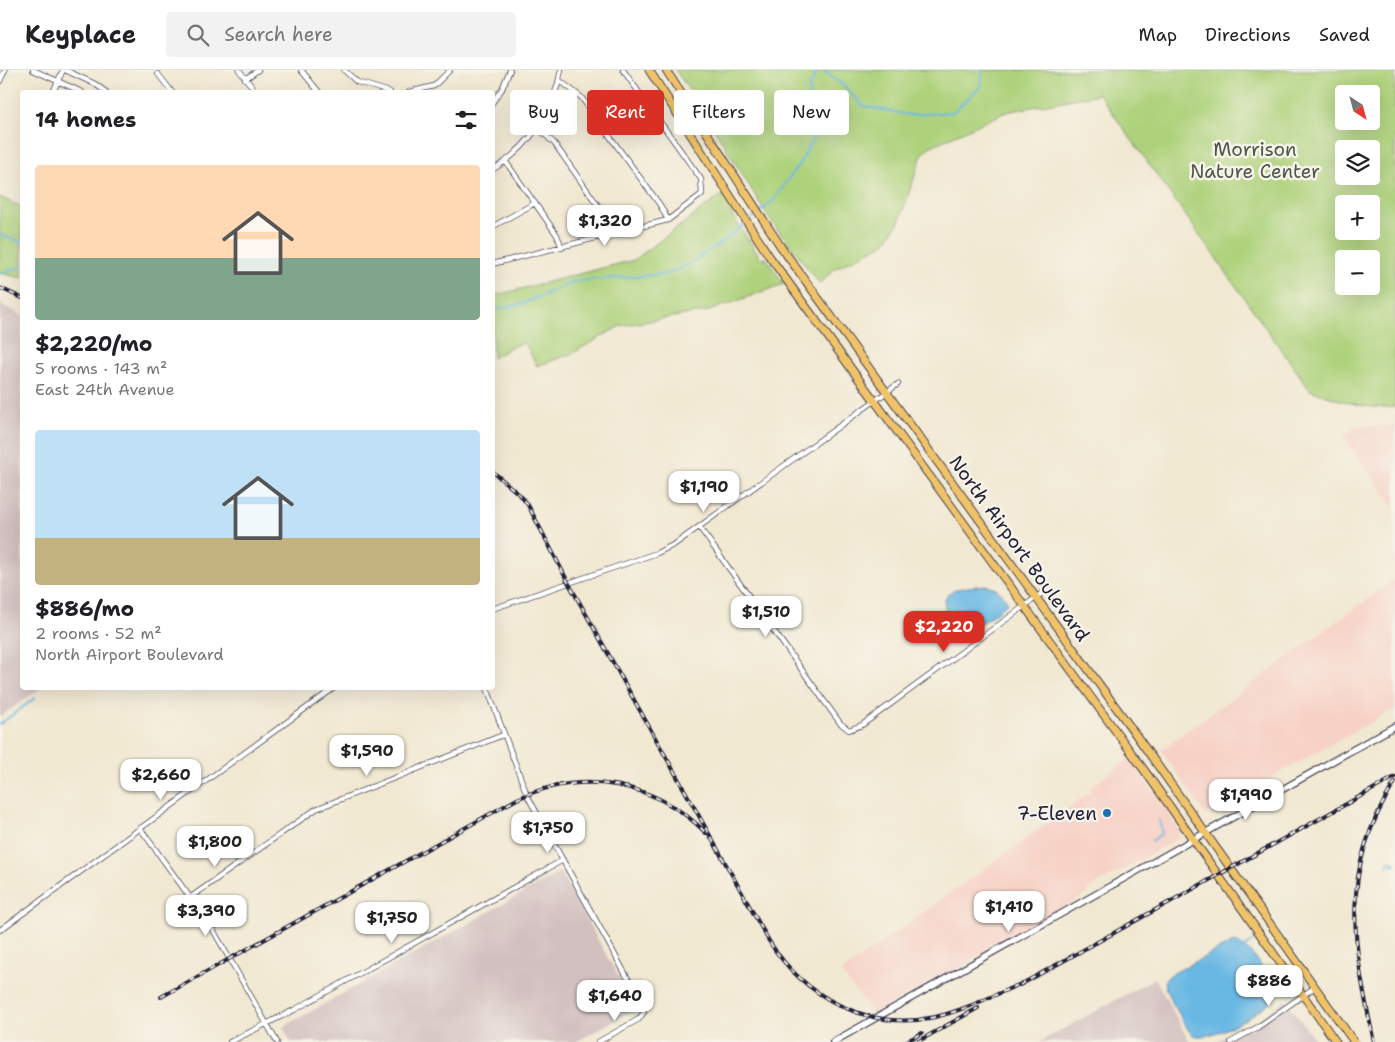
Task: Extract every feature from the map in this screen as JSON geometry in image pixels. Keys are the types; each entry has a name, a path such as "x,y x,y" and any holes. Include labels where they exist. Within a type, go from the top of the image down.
{"main road":[{"name":"North Airport Boulevard","path":"648,70 770,256 1025,606 1336,1042"},
{"name":"North Airport Boulevard","path":"666,70 782,247 1205,832 1354,1042"}],"street":[{"path":"0,81 5,70"},
{"path":"33,70 78,90"},
{"path":"54,90 64,70 95,84 103,90"},
{"path":"239,70 254,90"},
{"path":"245,79 258,70"},
{"path":"301,70 318,90"},
{"path":"344,70 357,82 383,90"},
{"path":"418,90 434,86 450,70"},
{"path":"495,99 502,90 510,70"},
{"path":"556,90 561,70"},
{"path":"495,263 668,220 702,194 701,178 623,70"},
{"path":"158,74 170,90"},
{"path":"559,80 581,97 660,205 668,220"},
{"path":"495,168 506,162 531,135"},
{"path":"545,135 554,143 618,234"},
{"path":"506,162 557,235 562,248"},
{"path":"495,225 535,203"},
{"path":"495,608 657,553 700,528 898,384"},
{"path":"700,528 840,724 849,730 862,725 1045,591"},
{"path":"0,930 331,690"},
{"path":"488,690 527,795 643,1006 644,1012 633,1023 598,1042"},
{"path":"833,1042 1112,887 1192,839 1395,726"},
{"path":"191,897 316,809 503,735"},
{"path":"140,828 212,928 277,1042"},
{"path":"230,1042 267,1024 563,860"},
{"path":"1230,1042 1258,1027 1315,987"}],"shaded area":[{"path":"0,304 20,314 20,690 38,690 0,717"},
{"path":"1357,426 1395,426 1395,508 1343,436"},
{"path":"1395,579 1395,709 1205,814 1161,750"},
{"path":"1130,758 1179,829 1179,838 1088,889 1088,893 994,948 883,1009 872,1013 841,972 1092,791 1090,788"},
{"path":"560,872 636,1008 576,1042 291,1042 283,1027"},
{"path":"1155,978 1190,1042 1040,1042"},
{"path":"1285,1000 1317,1042 1216,1042 1260,1018"}],"green space":[{"name":"Morrison Nature Center","path":"675,70 1395,70 1395,407 1362,406 1310,390 1099,94 1006,112 929,147 922,155 899,222 885,243 834,269 820,284 771,221 718,135 764,135 764,90 689,90"},
{"path":"723,194 733,210 730,212 760,257 762,259 765,257 784,284 709,311 620,326 573,353 537,366 525,343 513,346 495,357 495,295 634,260"},
{"path":"0,197 20,206 20,278 0,273"}],"water":[{"path":"985,585 999,591 1008,603 957,638 946,612 944,603 946,597 950,592 957,589"},
{"path":"1233,942 1240,944 1246,949 1259,964 1269,982 1274,998 1259,1011 1224,1030 1201,1036 1193,1035 1170,997 1164,981 1170,975"}],"waterway":[{"path":"495,309 522,304 576,281 667,274 689,264 724,241 773,201 803,158 816,132 816,118 809,87 817,72 822,70 842,84 863,106 910,115 953,112 981,86 983,70"},
{"path":"0,235 20,241"},
{"path":"0,274 20,267"},
{"path":"0,724 35,698"},
{"path":"1152,841 1162,833 1159,820"},
{"path":"1389,861 1395,865"},
{"path":"1387,867 1389,861 1395,862"},
{"path":"1245,947 1259,935"}],"railway":[{"path":"0,288 20,297"},
{"path":"495,474 520,495 528,505 568,582 769,941 783,961 800,979 840,1006 886,1019 910,1020 935,1017 958,1010 1025,982"},
{"path":"1020,985 1395,777"},
{"path":"1374,1042 1360,972 1355,909 1358,878 1365,847 1377,815 1395,782"},
{"path":"161,997 517,799 542,790 567,784 592,783 617,785 641,791 686,815 706,833"},
{"path":"917,1042 978,1008"},
{"path":"905,1042 922,1033"}],"place":[{"name":"7-Eleven","path":"1107,813"}]}
